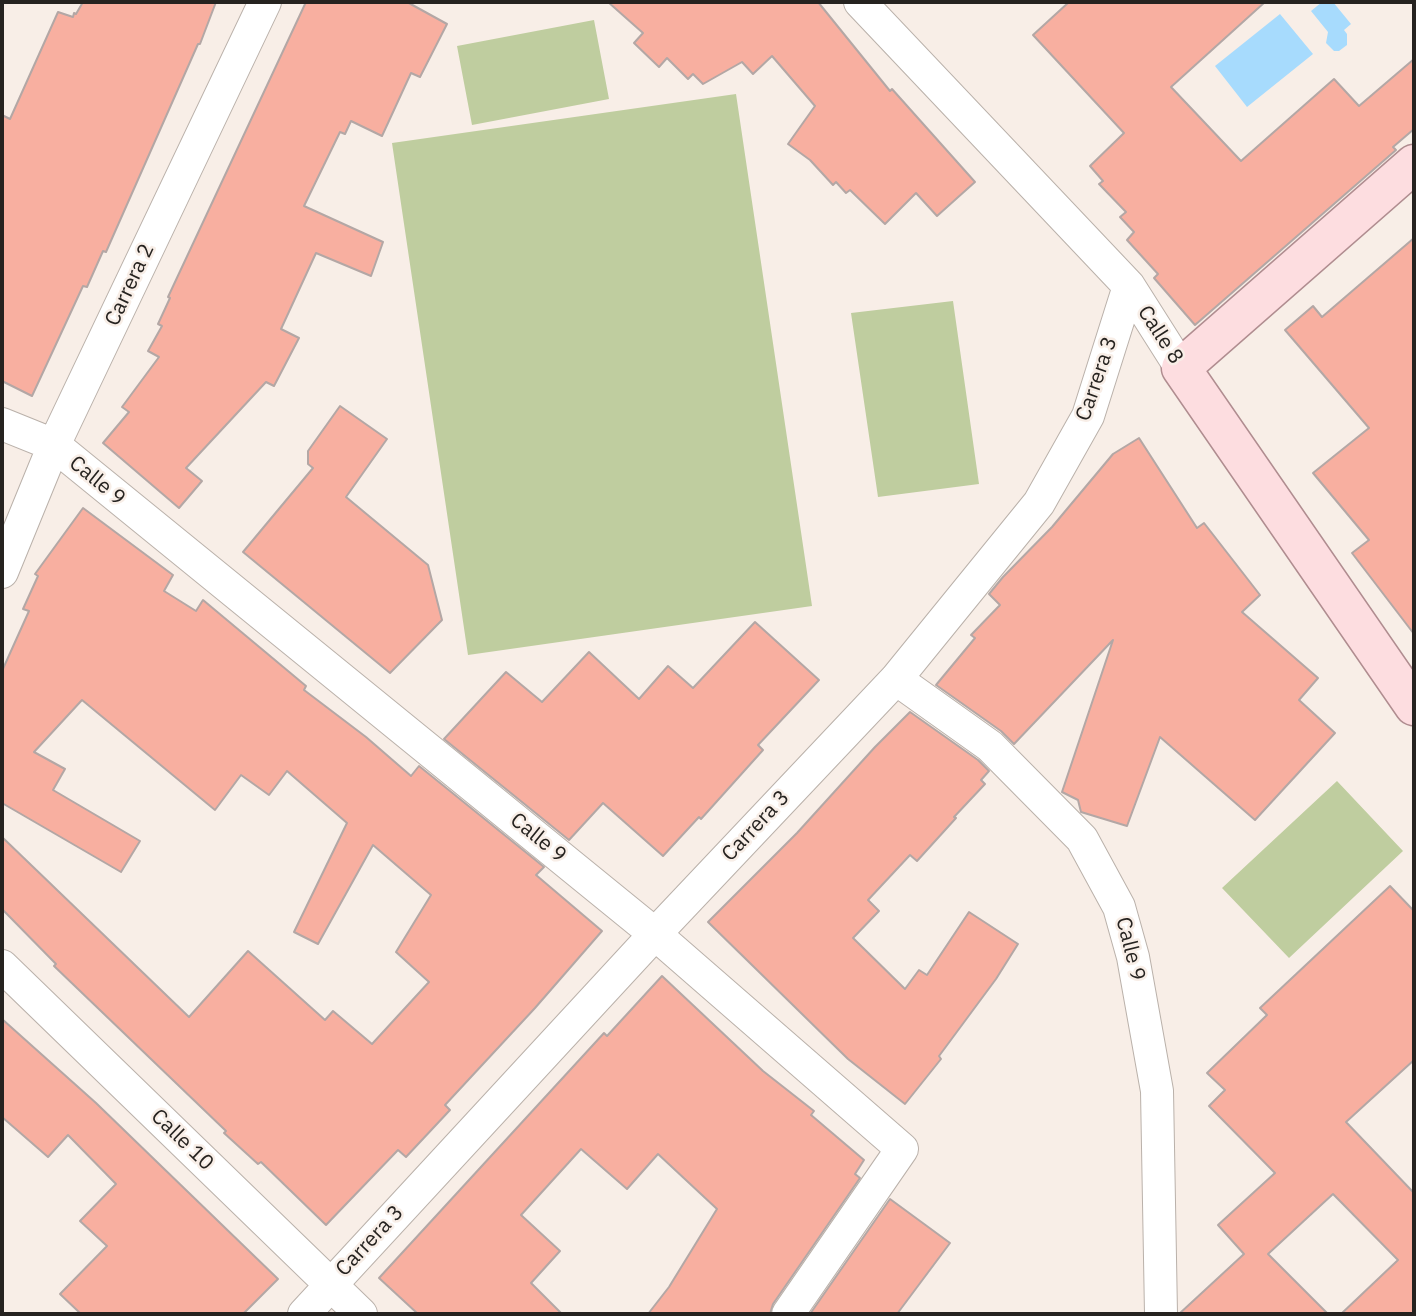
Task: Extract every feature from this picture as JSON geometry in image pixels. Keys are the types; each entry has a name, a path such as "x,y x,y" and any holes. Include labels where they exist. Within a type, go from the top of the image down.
{"main road":[{"path":"1181,368 1414,164"},
{"name":"Calle 8","path":"1181,368 1414,706"}],"street":[{"name":"Carrera 2","path":"2,572 54,445 265,2"},
{"name":"Calle 8","path":"860,2 1129,286 1181,368"},
{"name":"Carrera 3","path":"304,1314 655,934 896,679 1039,503 1088,416 1129,286"},
{"name":"Calle 9","path":"2,424 54,445 655,934 902,1149 788,1314"},
{"name":"Calle 9","path":"896,679 990,746 1073,829 1082,839 1119,906 1133,957 1157,1091 1161,1314"},
{"name":"Calle 10","path":"2,965 361,1314"}],"green space":[{"path":"594,20 609,99 472,125 457,46"},
{"path":"736,94 812,606 468,655 392,143"},
{"path":"953,301 979,484 878,497 851,313"},
{"path":"1337,781 1403,851 1289,958 1222,888"}],"water":[{"path":"1322,2 1333,2 1351,24 1344,30 1347,34 1347,45 1339,51 1334,51 1326,43 1328,32 1311,11"},
{"path":"1280,14 1313,54 1247,107 1215,66"}],"building":[{"path":"83,2 216,2 200,44 106,252 103,251 87,287 83,286 32,396 2,381 2,115 10,119 58,12 73,17"},
{"path":"306,2 407,2 447,24 420,77 411,73 382,136 351,121 345,134 340,132 304,206 383,242 371,276 316,253 281,329 299,338 274,386 266,382 186,468 202,481 179,508 103,443 129,412 122,407 159,357 148,351 162,326 158,324 170,298 168,297"},
{"path":"608,2 818,2 890,91 892,89 975,182 937,216 916,193 885,224 850,190 846,193 836,182 833,185 810,160 788,144 815,106 772,56 753,74 742,62 703,84 693,74 688,79 667,58 659,67 634,43 643,33"},
{"path":"1069,2 1265,2 1171,87 1241,161 1334,79 1359,106 1414,59 1414,129 1393,147 1396,150 1195,325 1154,278 1158,274 1127,240 1134,232 1120,217 1126,212 1099,184 1103,181 1090,166 1124,133 1033,35"},
{"path":"1414,238 1414,634 1352,553 1369,540 1313,473 1369,428 1285,330 1313,306 1322,317"},
{"path":"340,406 387,439 346,497 428,565 442,620 390,673 243,552 313,468 308,464 308,451"},
{"path":"1139,438 1197,528 1204,523 1260,595 1242,612 1318,678 1299,700 1335,733 1255,820 1160,737 1127,826 1081,812 1078,800 1062,792 1113,640 1014,744 1001,731 936,685 975,638 971,635 1000,605 989,594 1052,527 1113,454"},
{"path":"83,508 173,575 164,591 196,611 203,600 306,686 304,690 366,737 411,776 419,766 544,867 536,875 602,931 445,1105 450,1110 406,1157 398,1150 326,1225 261,1162 258,1164 224,1133 226,1131 54,966 56,964 2,909 2,837 189,1017 248,951 325,1020 333,1011 372,1044 429,982 396,952 431,895 373,845 318,944 294,932 347,823 287,771 269,795 241,775 215,810 82,700 34,752 65,769 53,790 140,841 121,872 2,803 2,671 29,611 23,609 38,576 35,574"},
{"path":"755,622 819,680 758,745 763,750 701,819 699,817 663,856 603,803 569,840 444,739 506,672 542,702 589,652 639,699 668,666 693,688"},
{"path":"910,712 978,760 989,771 981,780 985,784 917,861 910,855 868,900 879,911 853,938 905,989 919,970 927,975 969,912 1018,944 996,979 939,1056 941,1059 905,1104 848,1059 708,922 797,833"},
{"path":"1390,886 1414,911 1414,1060 1346,1122 1414,1193 1414,1314 1341,1314 1398,1260 1333,1194 1268,1254 1328,1314 1179,1314 1244,1254 1218,1225 1275,1173 1209,1106 1225,1090 1207,1073 1267,1015 1260,1008"},
{"path":"662,976 763,1071 814,1111 811,1115 864,1160 855,1174 860,1178 773,1304 770,1314 648,1314 669,1287 717,1209 658,1154 627,1189 581,1149 521,1215 560,1251 531,1283 562,1314 418,1314 379,1278 604,1033 607,1036"},
{"path":"2,1019 96,1103 278,1279 243,1314 81,1314 60,1294 107,1246 80,1221 116,1184 68,1135 48,1157 2,1117"},
{"path":"890,1199 950,1243 897,1314 810,1314"}]}
